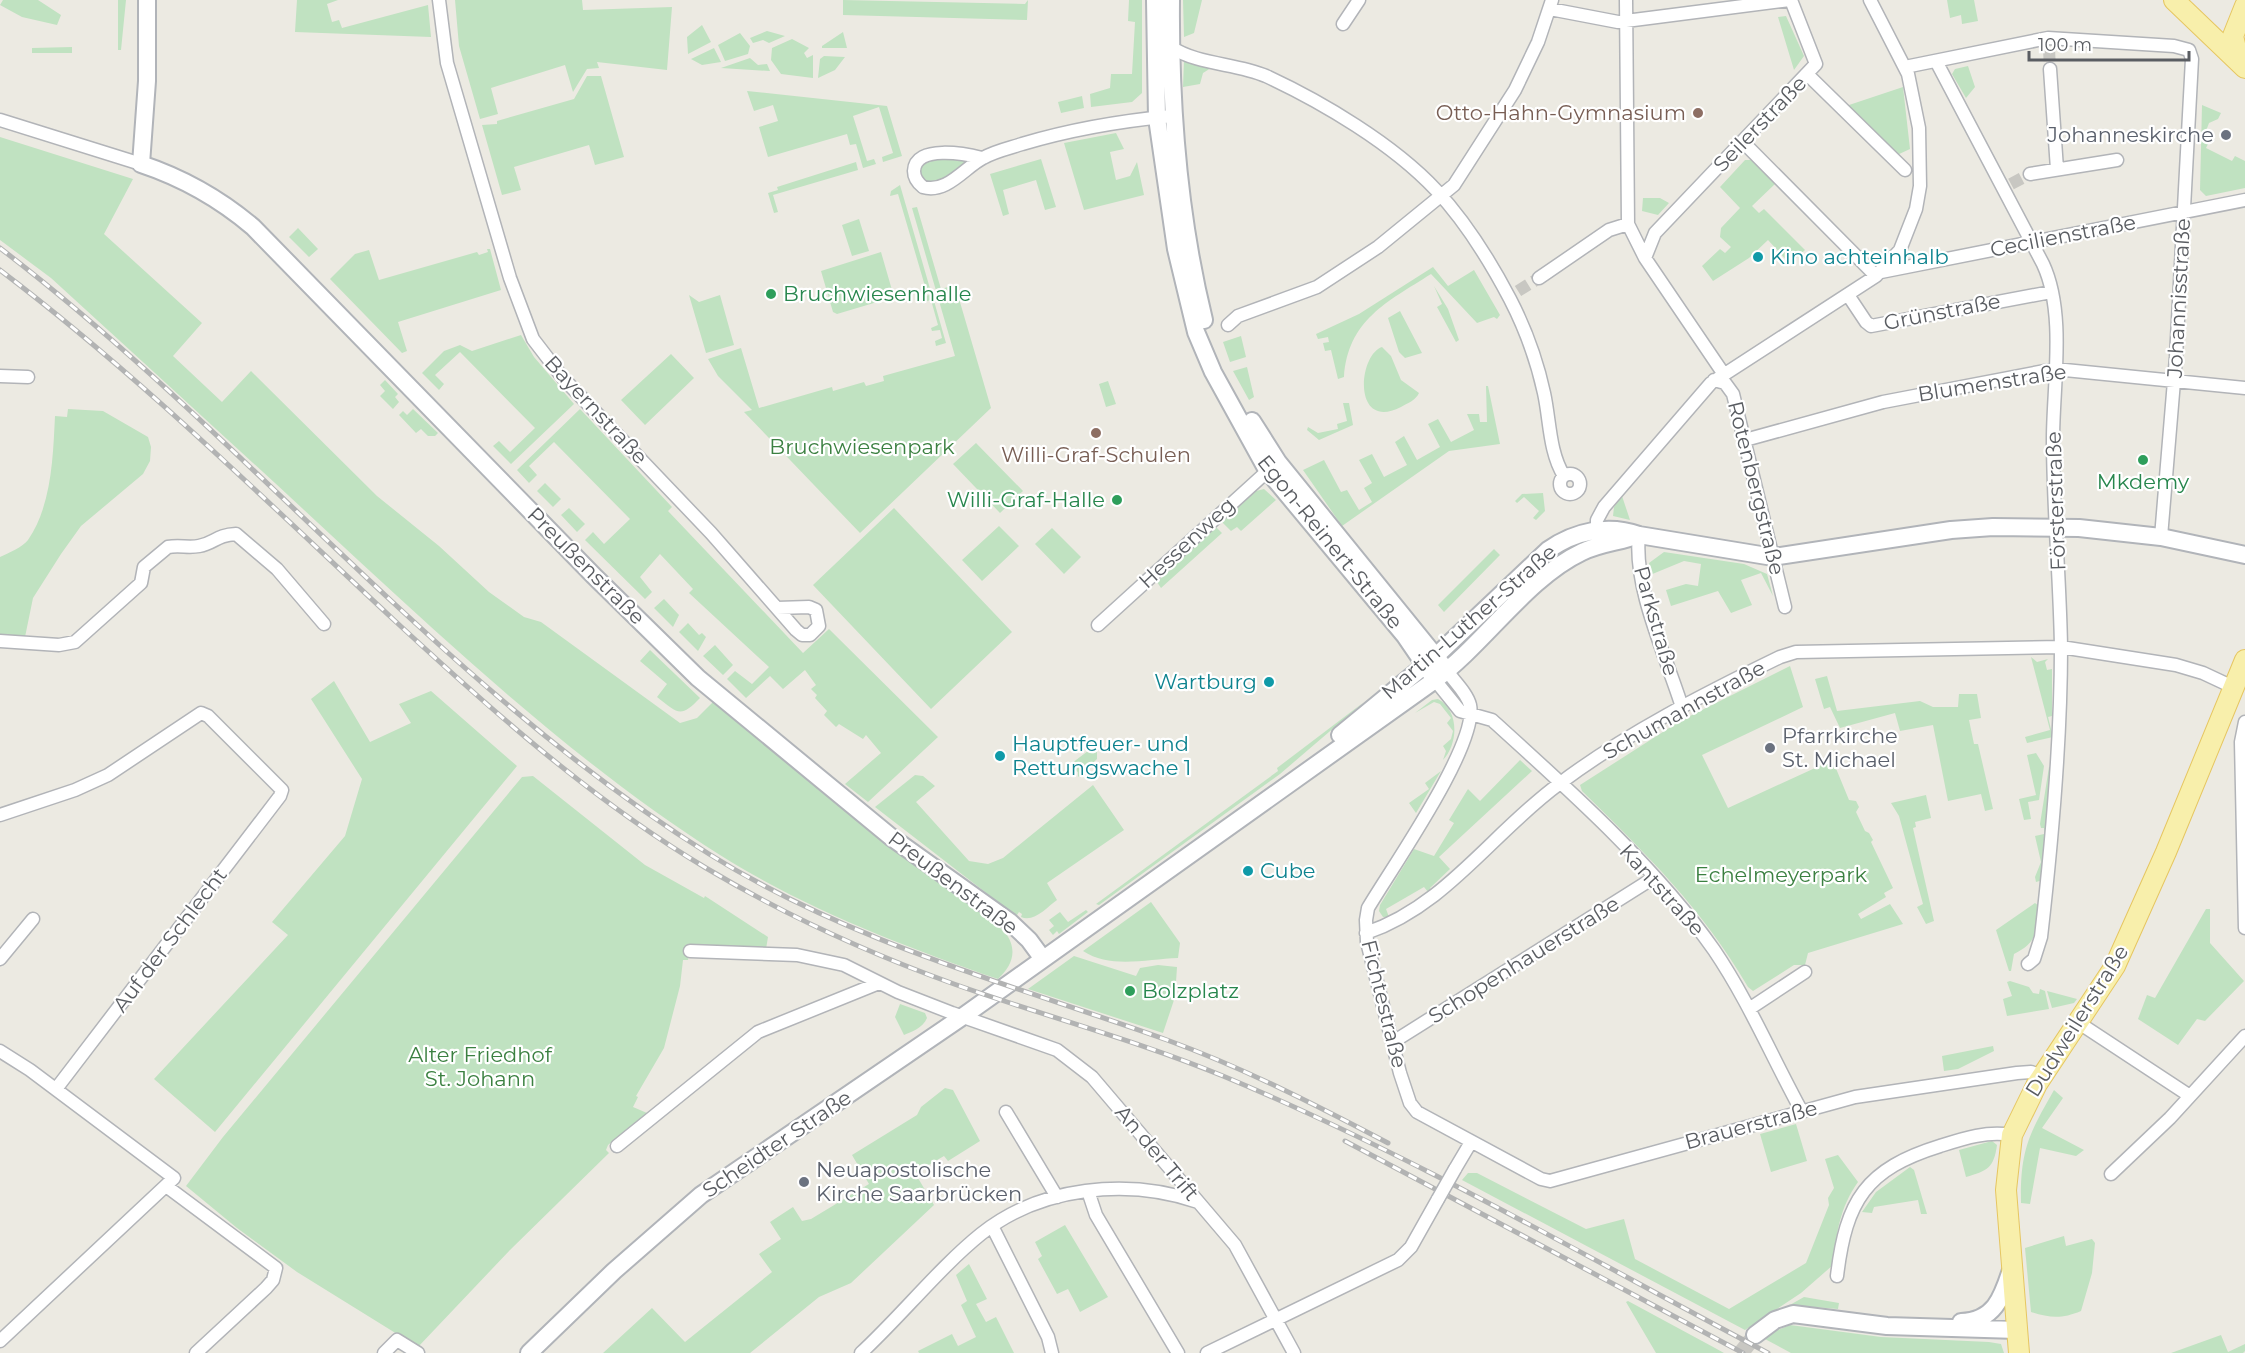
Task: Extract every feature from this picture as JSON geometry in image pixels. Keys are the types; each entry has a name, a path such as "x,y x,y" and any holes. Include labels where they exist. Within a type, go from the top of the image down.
{"main road":[{"path":"141,164 147,81 147,0"},
{"name":"Egon-Reinert-Straße","path":"1155,0 1176,249 1196,332 1222,391 1273,466 1356,578 1430,660"},
{"name":"Egon-Reinert-Straße","path":"1171,0 1171,46 1164,117 1187,247 1206,331 1231,386 1264,440 1273,466 1430,660"},
{"path":"2174,0 2243,66"},
{"path":"2243,66 2233,36 2245,6"},
{"name":"Preußenstraße","path":"141,164 191,185 253,227 594,576 698,678 891,837 1010,922 1029,940 1043,959"},
{"path":"1640,535 1773,556 1952,530 2056,527 2161,537 2245,555"},
{"name":"Martin-Luther-Straße","path":"1330,754 1339,736 1430,660 1548,550 1569,538 1597,531 1623,529 1640,535"},
{"name":"Martin-Luther-Straße","path":"1043,959 1441,675 1562,562 1598,545 1640,535"},
{"path":"1430,660 1441,675"},
{"name":"Dudweilerstraße","path":"2019,1353 2006,1190 2012,1135 2025,1105 2042,1076 2110,974 2129,935 2245,660"},
{"name":"Scheidter Straße","path":"530,1353 614,1271 701,1195 1043,959"},
{"path":"1912,1328 1928,1323 1968,1322 1984,1318 2000,1301 2012,1270"},
{"path":"1755,1335 1775,1320 1793,1314 1912,1328 2017,1330"}],"street":[{"name":"Bayernstraße","path":"439,0 444,51 450,77 510,279 533,339 563,378 711,533 777,608"},
{"path":"1343,24 1359,0"},
{"name":"Rotenbergstraße","path":"1626,0 1628,224 1645,258 1719,377 1730,387 1785,607"},
{"path":"1228,325 1238,316 1317,286 1378,247 1454,185 1505,106 1538,42 1551,4 1609,21 1626,21 1790,0"},
{"name":"Seilerstraße","path":"1655,232 1817,62 1790,0"},
{"path":"1597,531 1597,520 1612,497 1719,377 1879,274 1896,255 1907,235 1920,186 1921,145 1917,108 1905,67 1870,0"},
{"name":"Johannisstraße","path":"1936,61 2049,43 2112,42 2180,47 2189,50 2192,58 2174,380 2161,537"},
{"path":"1171,46 1182,53 1266,76 1332,113 1402,159 1441,196 1514,294 1538,370 1555,458 1564,476"},
{"path":"1905,67 1936,61"},
{"name":"Försterstraße","path":"1936,61 2048,274 2051,292 2057,352 2053,439 2061,647 2058,745 2039,948 2034,959 2028,964"},
{"path":"2050,69 2057,169"},
{"path":"1807,74 1905,170"},
{"path":"982,158 954,153 932,154 919,161 914,167 915,176 923,187 934,189 982,158 1078,128 1164,117"},
{"path":"0,120 141,164"},
{"path":"1743,142 1879,274"},
{"path":"2030,174 2116,160"},
{"name":"Cecilienstraße","path":"1879,274 2245,200"},
{"path":"1539,278 1609,230 1628,224 1636,229 1655,232 1645,258"},
{"name":"Grünstraße","path":"1848,295 1871,326 2051,292"},
{"name":"Blumenstraße","path":"1745,440 1883,402 2055,369 2245,388"},
{"path":"0,376 28,377"},
{"name":"Hessenweg","path":"1098,625 1273,466"},
{"path":"0,641 59,645 75,642 141,583 144,567 168,547 195,547 208,544 220,535 236,534 246,539 277,569 324,624"},
{"name":"Parkstraße","path":"1640,535 1637,559 1643,586 1682,707"},
{"name":"Schumannstraße","path":"1366,933 1392,923 1434,898 1559,783 1682,707 1780,657 1796,652 2061,647 2176,665 2203,673 2235,688"},
{"path":"1441,675 1460,711 1471,714"},
{"name":"Auf der Schlecht","path":"0,815 75,790 108,776 201,713 208,716 278,783 282,790 56,1089"},
{"name":"Kantstraße","path":"1471,714 1492,720 1655,877 1715,952 1749,1009 1801,1110"},
{"name":"Fichtestraße","path":"1471,714 1459,756 1368,908 1366,933 1410,1103 1426,1118 1471,1142"},
{"path":"2245,722 2241,742 2245,928"},
{"name":"Schopenhauerstraße","path":"1393,1042 1655,877"},
{"path":"0,959 33,919"},
{"name":"An der Trift","path":"690,951 797,954 844,965 879,983 962,1017 1057,1050 1082,1067 1235,1245 1294,1353"},
{"path":"1749,1009 1805,972"},
{"path":"617,1146 758,1032 879,983"},
{"path":"2079,1023 2190,1096"},
{"path":"2111,1174 2190,1096 2245,1036"},
{"path":"0,1051 56,1089 276,1268 273,1280 266,1288 196,1353"},
{"name":"Brauerstraße","path":"1471,1142 1541,1179 1550,1181 1801,1110 1910,1088 2025,1073 2042,1076"},
{"path":"1006,1112 1057,1197"},
{"path":"1837,1276 1850,1216 1859,1198 1876,1178 1908,1157 1979,1134 2012,1135"},
{"path":"1207,1353 1398,1260 1411,1247 1471,1142"},
{"path":"0,1341 170,1182"},
{"path":"861,1353 964,1249 992,1226 1034,1205 1057,1197 1088,1191 1139,1189 1199,1203"},
{"path":"1088,1191 1096,1215 1178,1353"},
{"path":"992,1226 1048,1337 1052,1353"},
{"path":"384,1353 397,1340 418,1353"}],"green space":[{"path":"3,0 38,0 61,15 57,25 22,17 0,5"},
{"path":"118,0 126,0 121,50 118,50"},
{"path":"297,0 338,0 327,4 332,22 339,20 342,28 428,5 431,37 295,32"},
{"path":"455,0 582,0 583,10 672,7 667,70 597,62 599,68 587,69 573,92 565,65 491,88 498,114 480,119 459,46"},
{"path":"843,0 1025,4 1028,0 1027,20 843,15"},
{"path":"1129,0 1142,0 1142,93 1132,102 1091,107 1090,94 1110,88 1111,74 1132,74 1135,22 1128,21"},
{"path":"1183,0 1202,0 1194,33 1184,37"},
{"path":"1947,0 1974,0 1978,21 1962,24 1961,15 1950,18"},
{"path":"1786,16 1804,56 1794,70 1778,17"},
{"path":"702,25 711,42 688,54 687,37"},
{"path":"767,31 785,36 769,43 763,40 753,43 750,38"},
{"path":"843,32 847,48 822,48 822,46"},
{"path":"740,33 750,46 748,54 725,61 718,45"},
{"path":"792,39 809,48 804,53 807,58 813,55 813,78 781,74 771,60 772,48"},
{"path":"72,47 72,53 32,53 32,48"},
{"path":"714,48 721,62 702,65 691,59"},
{"path":"824,56 845,57 835,70 818,78 820,59"},
{"path":"750,58 758,65 767,64 770,71 721,68"},
{"path":"1184,60 1211,68 1203,73 1200,84 1183,87"},
{"path":"1968,66 1975,87 1966,98 1952,74 1955,69"},
{"path":"587,76 601,76 624,157 595,165 589,145 514,167 521,190 502,195 482,125 497,124 497,121 574,99"},
{"path":"1903,87 1910,149 1897,155 1846,106"},
{"path":"747,91 887,106 902,156 883,162 882,157 893,153 879,107 853,116 867,161 874,159 876,164 863,168 856,144 850,145 847,134 768,157 759,127 778,121 773,105 754,111"},
{"path":"1082,96 1084,108 1061,113 1058,102"},
{"path":"2202,105 2221,113 2218,119 2209,123 2206,131 2210,140 2206,148 2232,161 2235,156 2245,161 2245,188 2206,196 2200,190"},
{"path":"1116,133 1124,149 1110,152 1116,180 1130,176 1137,162 1144,195 1084,210 1064,143"},
{"path":"0,137 133,179 104,234 202,323 173,356 222,402 251,371 377,496 439,546 489,592 524,617 541,622 680,723 697,718 714,701 1005,932 1012,945 1012,957 1003,974 998,979 891,940 786,893 720,855 672,823 624,789 533,716 402,600 51,278 0,240"},
{"path":"946,157 970,161 941,181 934,183 922,179 920,168 925,161"},
{"path":"1041,159 1056,207 1045,210 1036,180 1003,190 1009,214 1003,216 990,174"},
{"path":"1745,160 1752,160 1775,184 1752,206 1759,213 1764,209 1805,250 1790,264 1768,240 1749,258 1713,281 1702,266 1720,249 1725,253 1731,247 1720,237 1721,228 1740,208 1720,187"},
{"path":"856,162 858,170 773,195 778,212 774,213 768,193 778,190 777,187"},
{"path":"900,185 931,292 927,293 898,194 890,196 891,191"},
{"path":"1643,198 1660,198 1669,203 1658,215 1642,211"},
{"name":"Bruchwiesenpark","path":"917,207 941,289 955,285 991,408 860,533 744,412 752,410 718,376 708,359 741,348 759,408 832,387 833,391 864,382 866,386 884,381 883,376 955,356 912,208"},
{"path":"859,219 869,251 852,256 842,225"},
{"path":"298,228 318,249 309,257 289,237"},
{"path":"487,249 490,249 501,290 398,322 407,351 402,353 330,279 355,254 369,250 379,280 477,252 479,255 488,252"},
{"path":"881,252 894,297 837,314 833,312 821,271"},
{"path":"1433,267 1448,286 1474,270 1500,315 1497,319 1494,317 1477,323 1431,274 1399,294 1372,315 1353,341 1347,357 1344,377 1338,379 1331,350 1325,351 1323,343 1329,342 1328,337 1318,339 1316,334 1359,314"},
{"path":"1434,286 1448,309 1459,340 1456,342 1437,307 1442,304"},
{"path":"932,294 946,343 936,346 935,341 942,338 940,330 932,331 931,328 938,325 931,300 924,302 923,297"},
{"path":"689,295 699,302 720,295 734,345 706,353"},
{"path":"1400,311 1422,353 1405,358 1399,352 1388,318"},
{"path":"521,335 534,357 574,404 511,464 493,446 499,441 510,452 535,428 460,352 435,375 444,384 439,390 422,373 444,351 460,345 472,351"},
{"path":"1241,336 1246,357 1230,362 1223,342"},
{"path":"1382,347 1391,356 1401,380 1419,393 1409,403 1385,412 1374,409 1367,401 1364,389 1368,363 1374,353"},
{"path":"671,354 694,378 645,425 621,400"},
{"path":"1247,367 1254,397 1249,400 1233,371"},
{"path":"385,380 398,394 395,397 399,402 393,409 380,396 385,391 380,385"},
{"path":"1108,381 1116,404 1106,407 1099,384"},
{"path":"1486,386 1488,386 1500,444 1449,451 1342,526 1303,470 1324,460 1341,492 1347,490 1359,510 1372,502 1364,488 1372,483 1359,460 1372,454 1384,477 1407,465 1395,442 1404,436 1417,460 1440,447 1428,424 1438,419 1451,442 1474,430 1467,414 1479,414 1480,422 1487,422"},
{"path":"1343,403 1349,403 1353,425 1319,440 1307,430 1308,427 1318,433 1338,429 1337,424 1347,421"},
{"path":"68,409 103,411 148,437 151,447 150,461 143,474 81,526 61,554 33,598 25,637 0,636 0,557 26,543 36,526 50,480 55,416 67,417"},
{"path":"413,409 438,433 435,436 428,436 421,429 416,433 399,415 403,411 407,415"},
{"path":"580,409 672,507 668,511 803,653 829,629 938,737 868,802 845,784 881,753 866,735 863,739 839,724 836,727 824,715 827,711 815,698 817,695 811,689 816,685 805,670 783,689 770,676 746,698 727,679 735,671 752,684 769,667 689,593 693,589 660,554 640,577 652,592 645,599 585,540 593,532 604,544 630,519 554,442 529,466 537,475 529,483 517,470"},
{"path":"976,443 1023,491 1000,513 953,464"},
{"path":"545,483 561,499 553,507 537,491"},
{"path":"1264,489 1276,500 1241,531 1237,527 1231,531 1222,522 1256,491"},
{"path":"1543,493 1545,511 1536,520 1533,518 1539,511 1524,497 1517,503 1515,501 1522,494"},
{"path":"1622,496 1630,520 1613,516 1614,507"},
{"path":"569,508 585,524 577,532 561,515"},
{"path":"894,508 1012,632 931,709 813,585"},
{"path":"999,526 1019,546 982,581 962,560"},
{"path":"1216,527 1222,533 1161,588 1157,582"},
{"path":"1052,528 1081,557 1064,574 1035,544"},
{"path":"1494,549 1500,555 1444,612 1438,605"},
{"path":"1664,552 1744,564 1767,574 1773,596 1761,573 1741,580 1752,605 1731,613 1718,591 1671,606 1666,590 1686,584 1698,586 1701,564 1684,561 1650,575 1649,563"},
{"path":"664,599 679,615 673,627 654,608"},
{"path":"688,623 699,635 702,633 706,637 698,651 679,632"},
{"path":"715,645 733,665 723,675 703,656"},
{"path":"650,650 700,698 688,709 675,710 657,697 667,684 640,661"},
{"path":"2031,657 2037,662 2048,659 2045,662 2047,670 2052,669 2052,716 2048,717 2053,737 2027,743 2025,737 2050,730"},
{"name":"Echelmeyerpark","path":"1790,666 1803,707 1702,755 1728,808 1826,763 1835,766 1849,800 1856,801 1859,807 1856,812 1865,831 1873,840 1871,842 1893,888 1884,893 1886,897 1858,914 1861,919 1890,904 1903,924 1808,953 1805,965 1794,965 1753,991 1748,987 1712,932 1672,883 1582,791 1580,785 1680,721"},
{"path":"1827,676 1837,711 1920,701 1933,707 1958,707 1959,694 1977,694 1981,718 1969,720 1974,744 1978,744 1993,809 1985,811 1981,794 1948,801 1933,725 1900,731 1895,713 1840,728 1830,707 1824,709 1815,679"},
{"path":"334,681 370,742 411,723 399,704 431,691 517,766 215,1132 154,1079 288,935 272,922 345,836 362,779 311,699"},
{"path":"1438,699 1450,711 1454,728 1452,745 1443,760 1446,751 1443,746 1451,739 1453,731 1447,723 1451,718 1440,704 1434,702 1415,713 1432,700"},
{"path":"1364,702 1280,774 1099,905 1096,904 1278,771 1277,768"},
{"path":"1092,748 1097,752 1097,759 1078,777 1078,772 1068,766"},
{"path":"2036,753 2044,766 2039,800 2028,802 2031,819 2024,820 2019,799 2036,795 2027,755"},
{"path":"1520,760 1532,771 1439,857 1450,869 1430,888 1432,891 1429,893 1424,887 1386,909 1389,917 1383,917 1379,911 1380,905 1414,849 1434,856 1454,823 1449,820 1468,789 1480,801"},
{"path":"2049,767 2051,767 2043,880 2036,882 2035,877 2041,862 2035,836 2044,834 2044,828 2041,828 2040,824"},
{"path":"1441,771 1416,813 1409,803 1429,789 1425,783"},
{"path":"915,775 923,776 935,786 916,802 969,861 988,864 1003,858 1093,785 1124,830 1047,883 1057,900 1031,918 1021,917 1022,914 1019,912 1017,915 1007,909 875,807"},
{"name":"Alter Friedhof St. Johann","path":"533,776 645,865 704,898 705,896 768,937 766,949 691,947 688,960 683,960 680,986 664,1048 636,1096 638,1097 633,1107 647,1113 608,1145 606,1150 609,1153 510,1250 418,1347 297,1272 237,1228 186,1186 223,1137 522,777"},
{"path":"1926,795 1931,818 1915,822 1916,827 1913,828 1934,921 1926,924 1917,907 1923,904 1899,816 1891,803"},
{"path":"1151,902 1180,943 1178,958 1117,961 1094,957 1083,951"},
{"path":"2035,903 2039,906 2034,935 2028,945 2014,954 2011,971 2009,971 1996,930"},
{"path":"2206,909 2210,909 2210,943 2244,981 2205,1021 2197,1019 2178,1045 2138,1019 2147,995 2155,998"},
{"path":"1086,910 1088,912 1059,934 1057,931 1053,935 1049,930 1054,926 1049,920 1060,912 1068,922"},
{"path":"1074,956 1136,976 1140,968 1158,965 1177,967 1175,997 1163,1033 1028,989"},
{"path":"2007,982 2029,987 2033,993 2039,994 2040,989 2045,991 2049,1009 2007,1016 2003,999 2012,996"},
{"path":"2047,991 2077,999 2074,1003 2052,1008"},
{"path":"900,1004 925,1013 927,1018 920,1027 904,1035 895,1017"},
{"path":"1993,1046 1994,1051 1958,1069 1944,1071 1942,1056"},
{"path":"945,1088 953,1090 980,1141 948,1161 944,1156 915,1173 934,1205 851,1283 819,1297 750,1353 603,1353 652,1308 685,1342 772,1272 759,1254 781,1239 770,1222 793,1207 802,1221 811,1219 869,1184 852,1155 917,1115 921,1107"},
{"path":"2054,1090 2063,1098 2042,1128 2084,1150 2076,1156 2040,1148 2030,1204 2021,1203 2024,1156 2032,1131"},
{"path":"1796,1124 1807,1161 1771,1172 1760,1134"},
{"path":"1992,1141 1997,1145 1991,1164 1979,1173 1966,1177 1959,1150"},
{"path":"1838,1155 1858,1182 1847,1201 1840,1221 1833,1265 1801,1293 1745,1330 1462,1180 1468,1173 1477,1173 1586,1229 1624,1219 1635,1259 1729,1309 1806,1263 1829,1205 1828,1198 1834,1188 1825,1159"},
{"path":"1910,1167 1914,1170 1927,1214 1921,1214 1918,1200 1874,1207 1872,1213 1862,1212 1876,1192"},
{"path":"1065,1225 1108,1297 1080,1312 1068,1289 1057,1294 1038,1259 1042,1256 1035,1242"},
{"path":"2064,1236 2066,1246 2092,1239 2095,1243 2092,1273 2081,1311 2056,1317 2031,1312 2025,1248"},
{"path":"969,1264 987,1299 976,1304 986,1322 996,1317 1014,1353 919,1353 918,1351 952,1334 958,1346 976,1337 961,1305 967,1301 956,1275"},
{"path":"1804,1297 1839,1303 1838,1309 1802,1306 1781,1310"},
{"path":"1628,1301 1724,1353 1656,1353 1626,1302"},
{"path":"1790,1325 1881,1337 1989,1342 2001,1344 2004,1353 1791,1353 1765,1339 1773,1332"},
{"path":"2221,1335 2228,1352 2245,1344 2245,1351 2243,1353 2171,1353"}],"tunnel":[{"path":"2049,49 2050,69"},
{"path":"2011,184 2030,174"},
{"path":"1518,291 1539,278"},
{"path":"1741,1353 1755,1335"}],"railway":[{"path":"0,248 90,321 178,399 347,560 521,716 612,788 709,854 763,885 819,913 875,937 1196,1051 1279,1088 1388,1143"},
{"path":"0,270 152,396 505,720 623,813 706,868 827,932 890,959 954,984 1190,1063 1293,1106 1499,1208 1768,1353"},
{"path":"1345,1141 1743,1353"}],"place":[{"name":"Otto-Hahn-Gymnasium","path":"1698,113"},
{"name":"Johanneskirche","path":"2226,135"},
{"name":"Kino achteinhalb","path":"1758,257"},
{"name":"Bruchwiesenhalle","path":"771,294"},
{"name":"Willi-Graf-Schulen","path":"1096,433"},
{"name":"Mkdemy","path":"2143,460"},
{"name":"Willi-Graf-Halle","path":"1117,500"},
{"name":"Wartburg","path":"1269,682"},
{"name":"Pfarrkirche St. Michael","path":"1770,748"},
{"name":"Hauptfeuer- und Rettungswache 1","path":"1000,756"},
{"name":"Cube","path":"1248,871"},
{"name":"Bolzplatz","path":"1130,991"},
{"name":"Neuapostolische Kirche Saarbrücken","path":"804,1182"}]}
